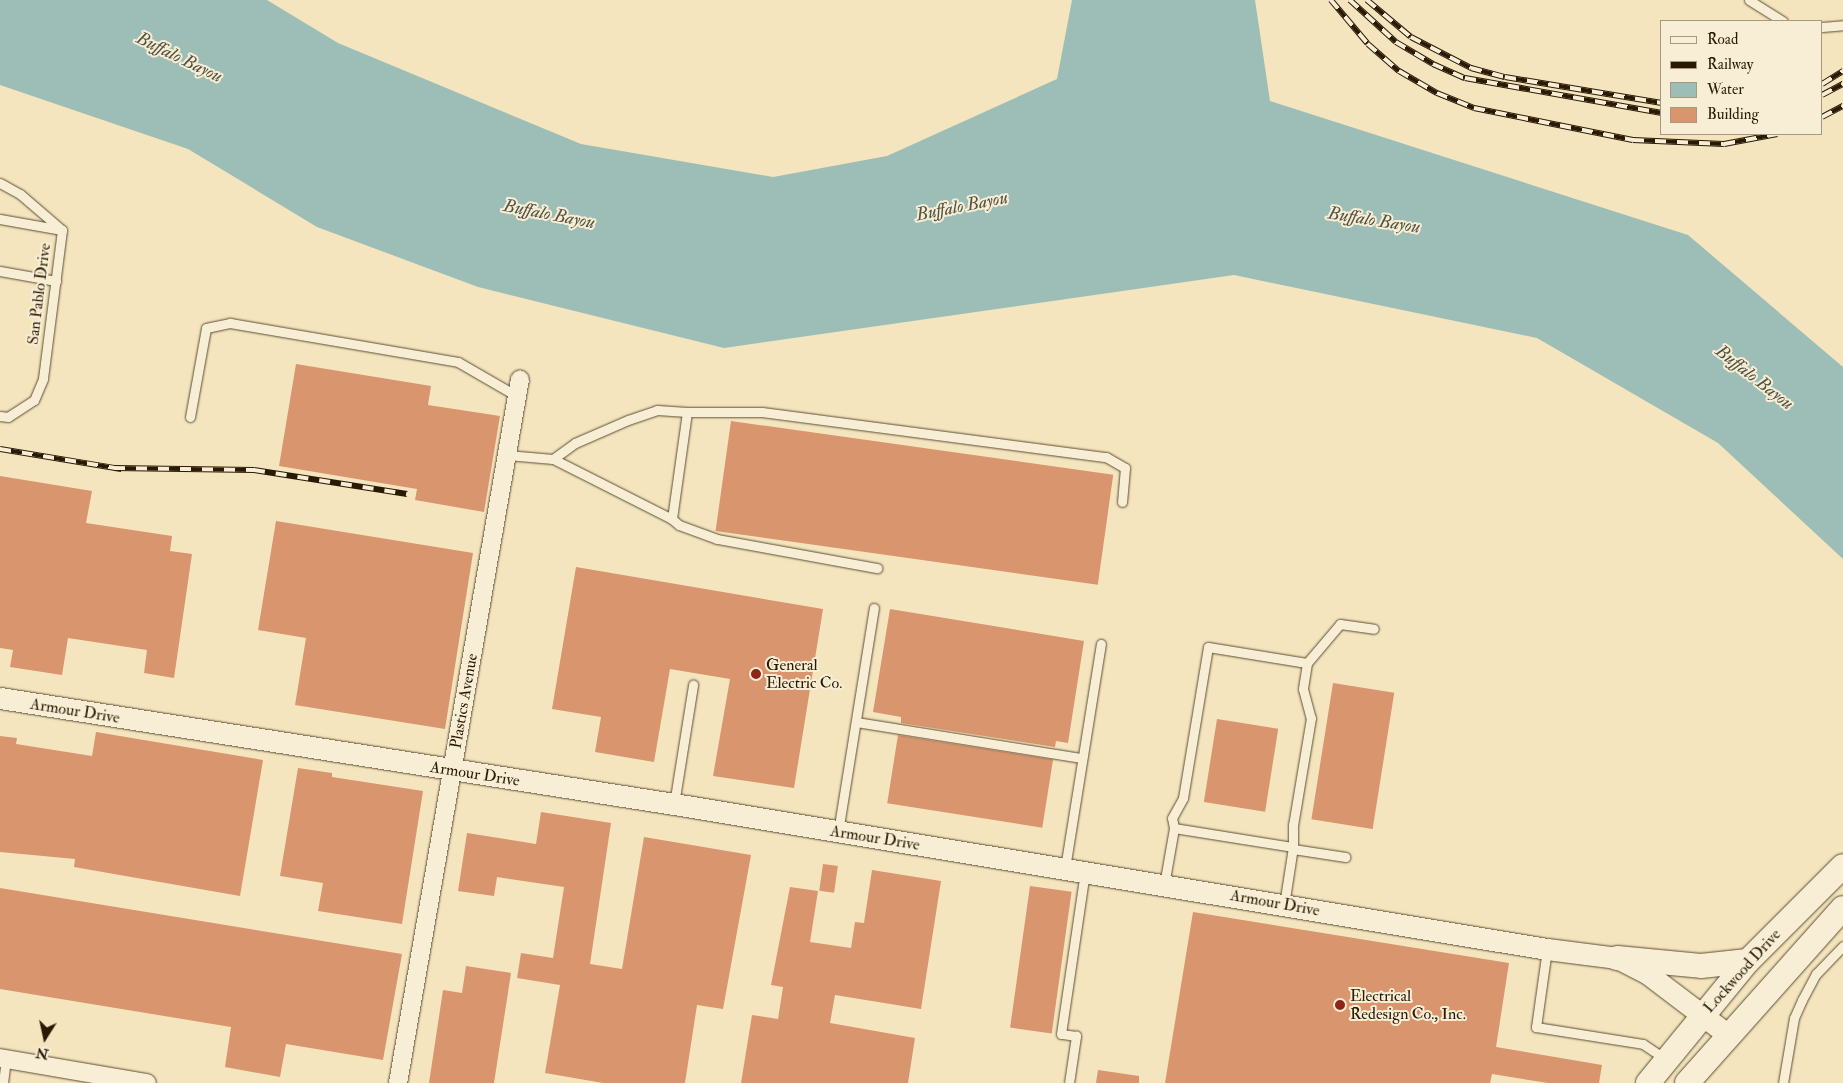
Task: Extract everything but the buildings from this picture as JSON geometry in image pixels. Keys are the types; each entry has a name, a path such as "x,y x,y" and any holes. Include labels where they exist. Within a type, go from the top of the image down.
{"main road":[{"name":"Lockwood Drive","path":"1648,1083 1748,961 1839,869"},
{"name":"Lockwood Drive","path":"1687,1083 1727,1034 1843,908"},
{"path":"1617,958 1701,966 1748,961"}],"street":[{"name":"Plastics Avenue","path":"398,1083 519,387"},
{"name":"Armour Drive","path":"0,698 674,804 1547,949 1617,958 1648,974 1727,1034"},
{"path":"3,1059 148,1083"}],"lane":[{"path":"1749,0 1781,20"},
{"path":"1823,27 1843,25"},
{"name":"San Pablo Drive","path":"0,183 20,194 62,230 43,378 34,400 8,417 0,416"},
{"path":"0,219 62,230"},
{"path":"0,271 56,281"},
{"path":"190,416 206,328 230,323 458,362 519,387"},
{"path":"553,459 575,443 657,410 762,412 1106,456 1125,468 1122,502"},
{"path":"672,519 687,412"},
{"path":"507,455 553,459 672,519 679,525 717,539 877,568"},
{"path":"838,832 874,608"},
{"path":"1284,905 1293,848 1293,825 1310,718 1303,689 1307,663 1340,624 1374,628"},
{"path":"1069,1083 1076,1036 1061,1034 1075,870 1082,758 1101,644"},
{"path":"1164,885 1174,828 1172,818 1183,798 1208,647 1307,663"},
{"path":"674,804 693,685"},
{"path":"856,722 1082,758"},
{"path":"1174,828 1345,857"},
{"path":"1783,1083 1798,1009 1816,974 1843,946"},
{"path":"1547,949 1536,1027 1643,1044 1666,1059"},
{"path":"3,1059 4,1083"}],"water":[{"name":"Buffalo Bayou","path":"0,0 267,0 338,43 581,144 773,177 887,156 1057,79 1072,0 1255,0 1270,101 1688,235 1843,367 1843,559 1718,443 1537,338 1234,275 724,348 478,287 317,227 188,149 0,85"}],"railway":[{"path":"1331,0 1368,44 1399,71 1437,93 1474,108 1633,140 1724,144 1772,135"},
{"path":"1350,0 1396,42 1433,64 1465,78 1660,113"},
{"path":"1367,0 1411,37 1471,68 1505,77 1660,103"},
{"path":"1823,83 1843,71"},
{"path":"1823,94 1843,84"},
{"path":"1823,116 1843,106"},
{"path":"0,449 121,469"},
{"path":"114,468 254,470 407,494"}],"place":[{"name":"General Electric Co.","path":"756,674"},
{"name":"Electrical Redesign Co., Inc.","path":"1340,1005"}]}
